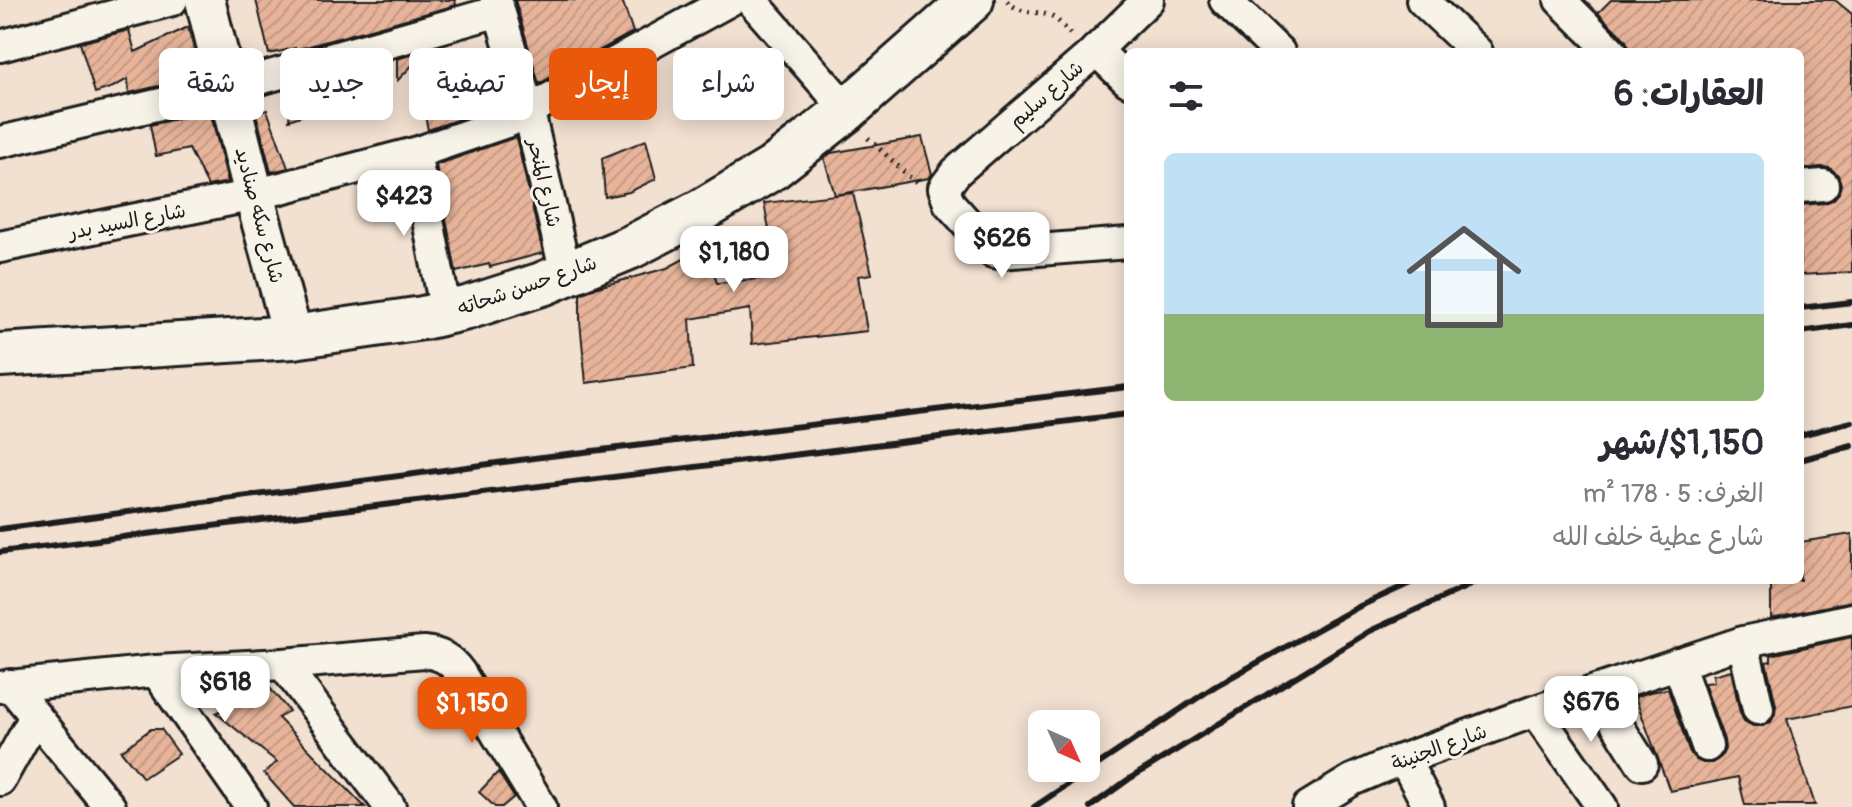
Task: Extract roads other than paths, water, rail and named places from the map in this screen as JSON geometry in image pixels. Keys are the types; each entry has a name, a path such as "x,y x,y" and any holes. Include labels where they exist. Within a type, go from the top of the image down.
{"main road":[{"name":"شارع حسن شحاته","path":"1,349 293,337 446,313 566,275 631,247 701,211 773,168 972,0"}],"street":[{"path":"0,46 172,0"},
{"name":"شارع سكه صناديد","path":"205,0 218,48"},
{"name":"شارع السيد بدر","path":"533,110 730,0"},
{"path":"751,0 844,111"},
{"name":"شارع سليم","path":"1124,243 993,252 949,203 944,188 956,172 1148,0"},
{"path":"1225,0 1275,48"},
{"path":"1422,0 1473,48"},
{"path":"1560,0 1608,48"},
{"path":"264,77 498,5"},
{"name":"شارع المنحر","path":"498,5 510,48"},
{"path":"1093,52 1124,78"},
{"path":"0,142 159,104"},
{"name":"شارع سكه صناديد","path":"236,120 293,337"},
{"name":"شارع السيد بدر","path":"0,247 254,195 415,153 511,120"},
{"name":"شارع المنحر","path":"531,120 566,275"},
{"path":"415,153 446,313"},
{"name":"شارع الجنينة","path":"1308,807 1352,780 1535,711 1743,642 1852,619"},
{"path":"1743,642 1758,709"},
{"path":"5,686 156,671 424,652 439,654 451,661 541,807"},
{"path":"1678,663 1707,746"},
{"path":"283,664 390,807"},
{"path":"156,671 251,807"},
{"path":"5,686 110,807"},
{"path":"1596,691 1642,764"},
{"path":"1535,711 1602,807"},
{"path":"0,780 35,717"},
{"path":"1404,759 1429,807"}],"railway":[{"path":"1804,308 1852,302"},
{"path":"1804,331 1852,325"},
{"path":"0,529 542,457 1124,387"},
{"path":"0,552 1124,414"},
{"path":"1804,434 1852,422"},
{"path":"1804,459 1852,446"},
{"path":"1034,807 1217,685 1358,607 1408,584"},
{"path":"1090,807 1129,779 1370,631 1472,584"}]}
